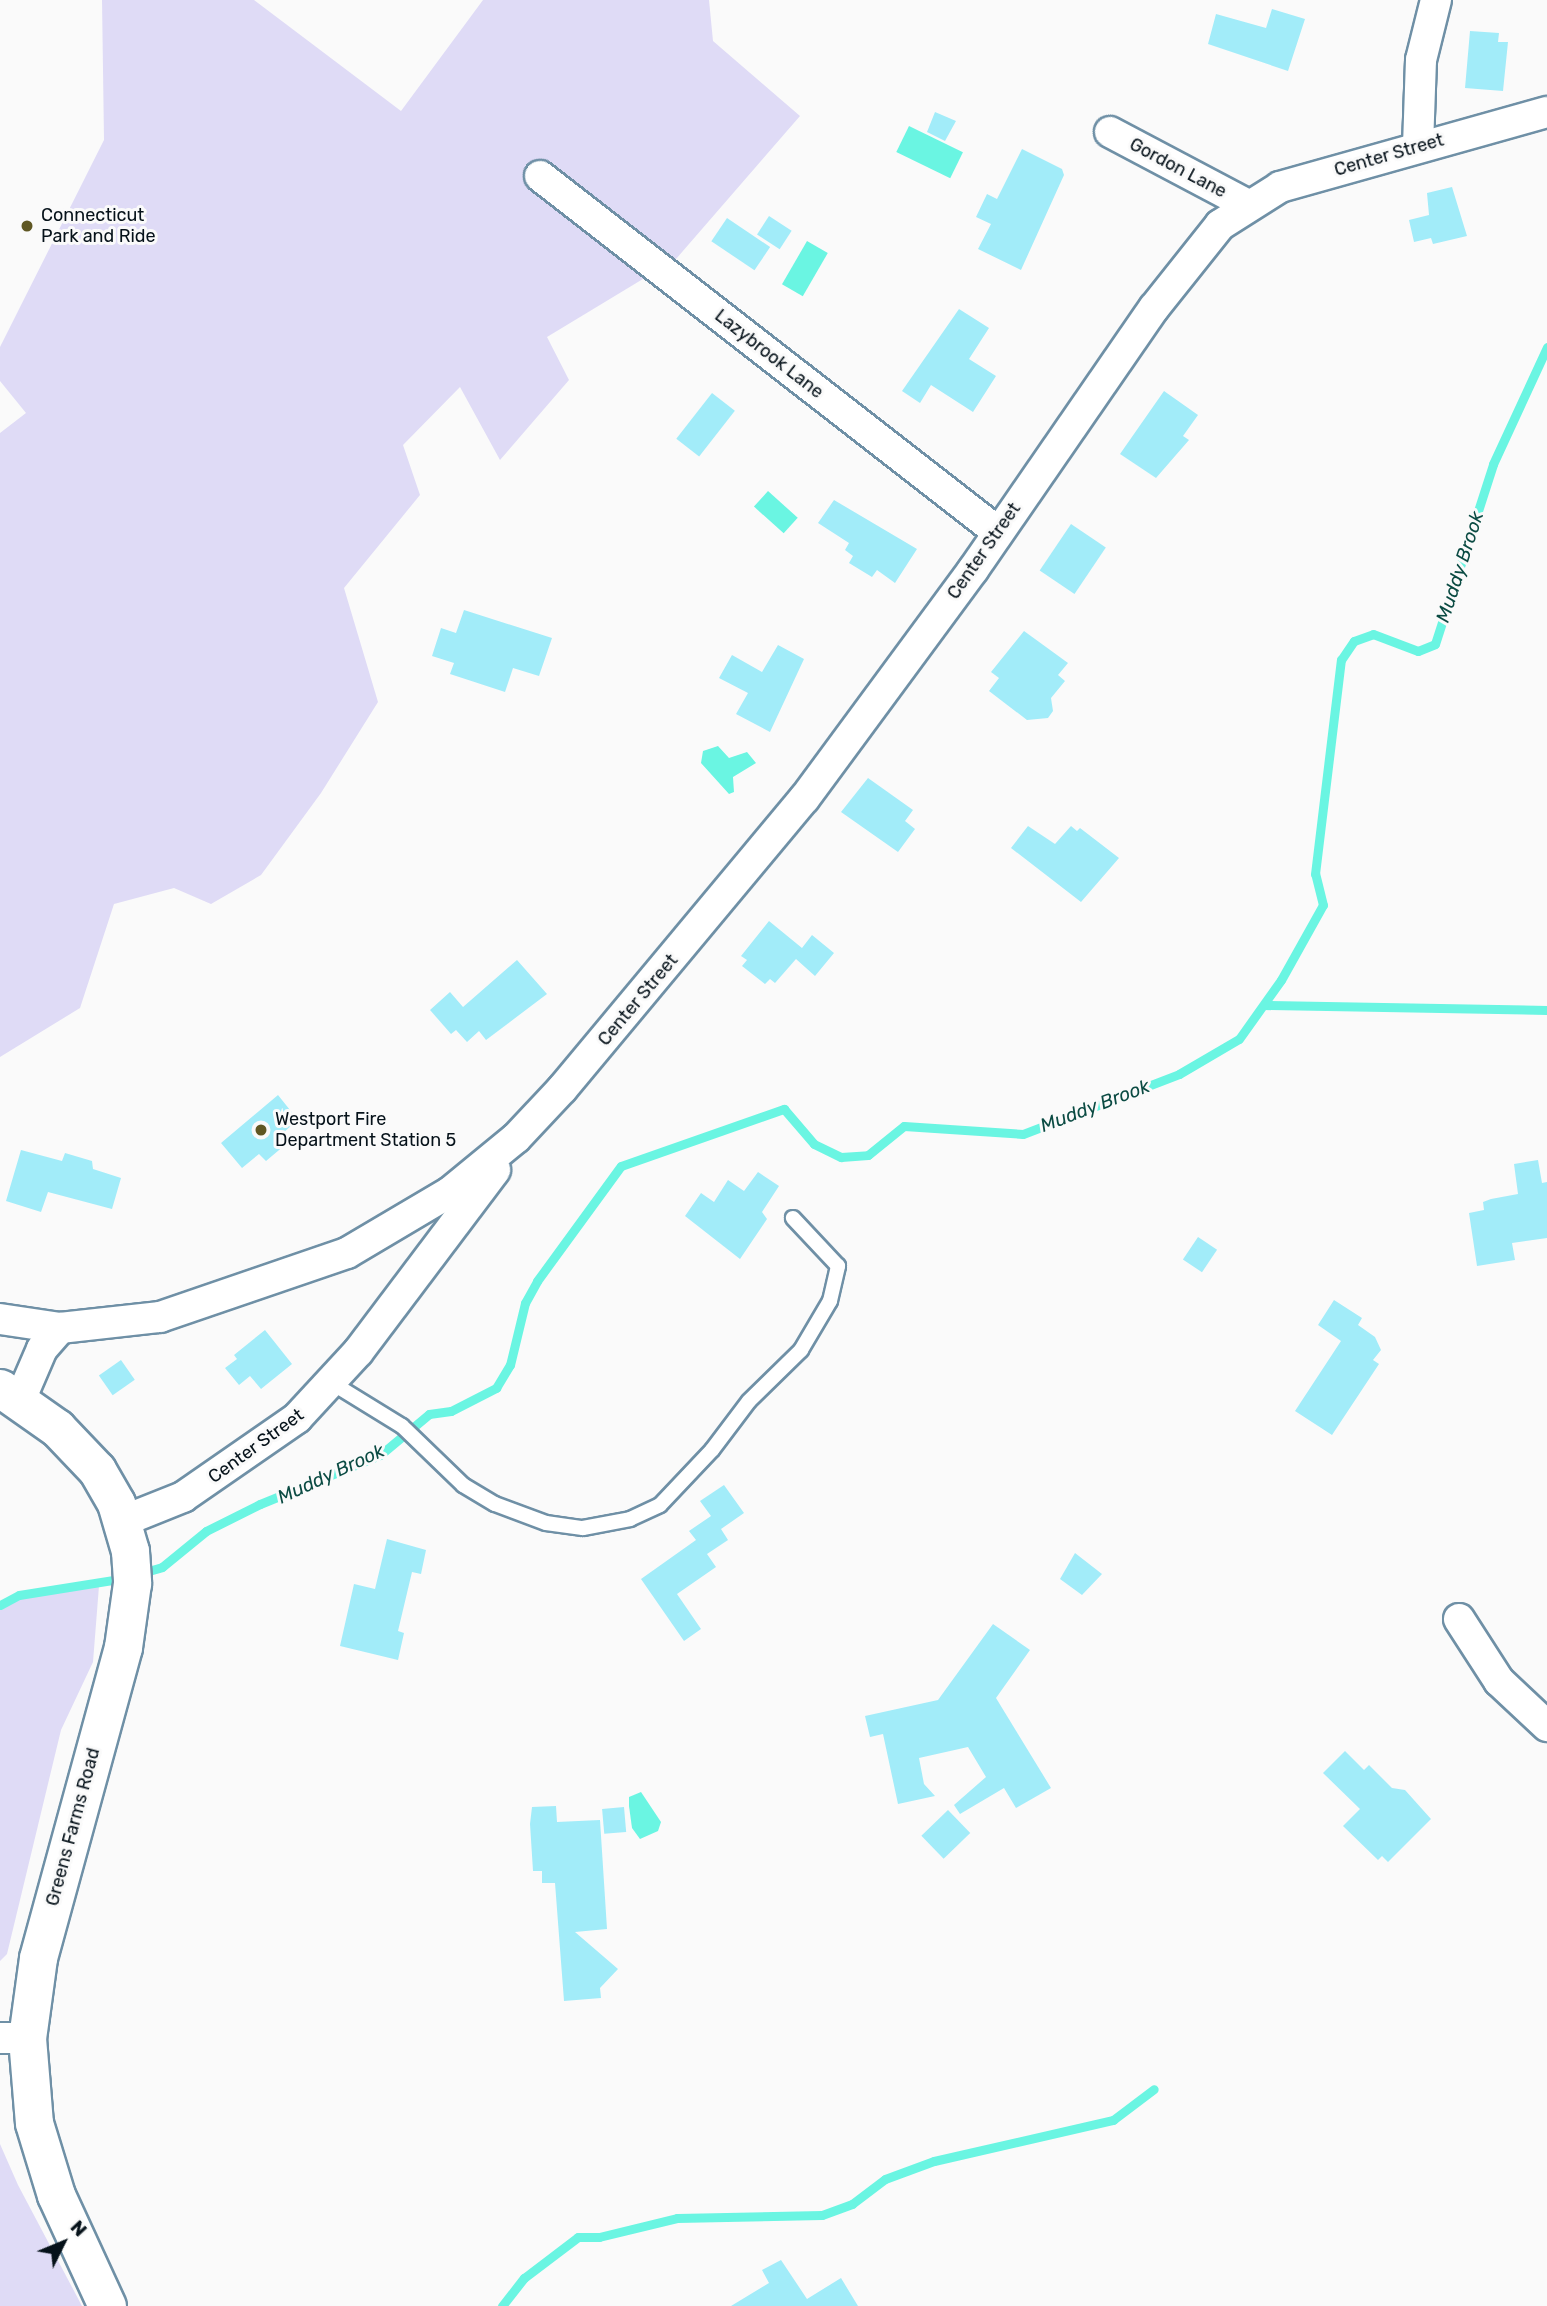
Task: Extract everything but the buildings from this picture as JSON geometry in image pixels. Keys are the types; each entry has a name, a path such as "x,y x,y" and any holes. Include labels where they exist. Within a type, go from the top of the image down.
{"street":[{"path":"1418,146 1421,60 1436,0"},
{"name":"Center Street","path":"127,1536 297,1418 332,1383 516,1138 804,799 998,532 1197,250 1246,204 1280,187 1547,111"},
{"name":"Gordon Lane","path":"1110,132 1246,204"},
{"name":"Lazybrook Lane","path":"540,176 998,532"},
{"name":"Center Street","path":"0,1320 60,1328 160,1317 347,1253 450,1192 516,1138"},
{"path":"10,1394 60,1328"},
{"name":"Greens Farms Road","path":"10,1394 83,1453 103,1478 127,1536 127,1616 38,1958 14,2038 56,2195 107,2306"},
{"path":"1459,1619 1499,1681 1547,1726"}],"lane":[{"path":"332,1383 402,1426 426,1450 484,1498 546,1523 583,1528 630,1519 660,1505 712,1450 749,1401 801,1350 830,1301 838,1266 793,1218"}],"shaded area":[{"path":"102,0 254,0 401,111 483,0 709,0 713,41 800,116 676,259 547,337 569,380 500,460 460,387 403,445 420,495 344,588 378,702 321,793 261,875 211,904 174,888 114,904 80,1008 0,1057 0,433 26,413 0,381 0,347 104,140"},
{"path":"909,126 963,152 950,178 896,152"},
{"path":"807,241 828,253 803,296 782,284"},
{"path":"768,491 798,518 784,533 754,507"},
{"path":"718,746 729,758 747,752 756,763 733,777 734,792 729,794 701,763 703,751"},
{"path":"99,1586 93,1662 61,1730 7,1954 0,1961 0,1605 19,1595"},
{"path":"641,1792 661,1822 658,1831 640,1839 632,1828 629,1797"},
{"path":"0,2144 18,2185 82,2306 0,2306"}],"waterway":[{"name":"Muddy Brook","path":"138,1574 162,1567 206,1531 260,1504 380,1455 429,1414 451,1411 496,1388 510,1365 525,1303 537,1281 621,1166 784,1109 814,1144 841,1157 868,1155 904,1126 1023,1134 1179,1074 1239,1039 1281,980 1323,905 1315,874 1341,660 1354,641 1373,634 1418,651 1435,644 1493,464 1547,347"},
{"path":"1264,1005 1547,1010"},
{"name":"Muddy Brook","path":"0,1605 19,1595 125,1578"},
{"path":"502,2306 524,2278 578,2237 599,2237 677,2218 822,2215 852,2204 885,2179 934,2161 1113,2120 1154,2089"}],"place":[{"name":"Connecticut Park and Ride","path":"27,226"},
{"name":"Westport Fire Department Station 5","path":"261,1130"}]}
